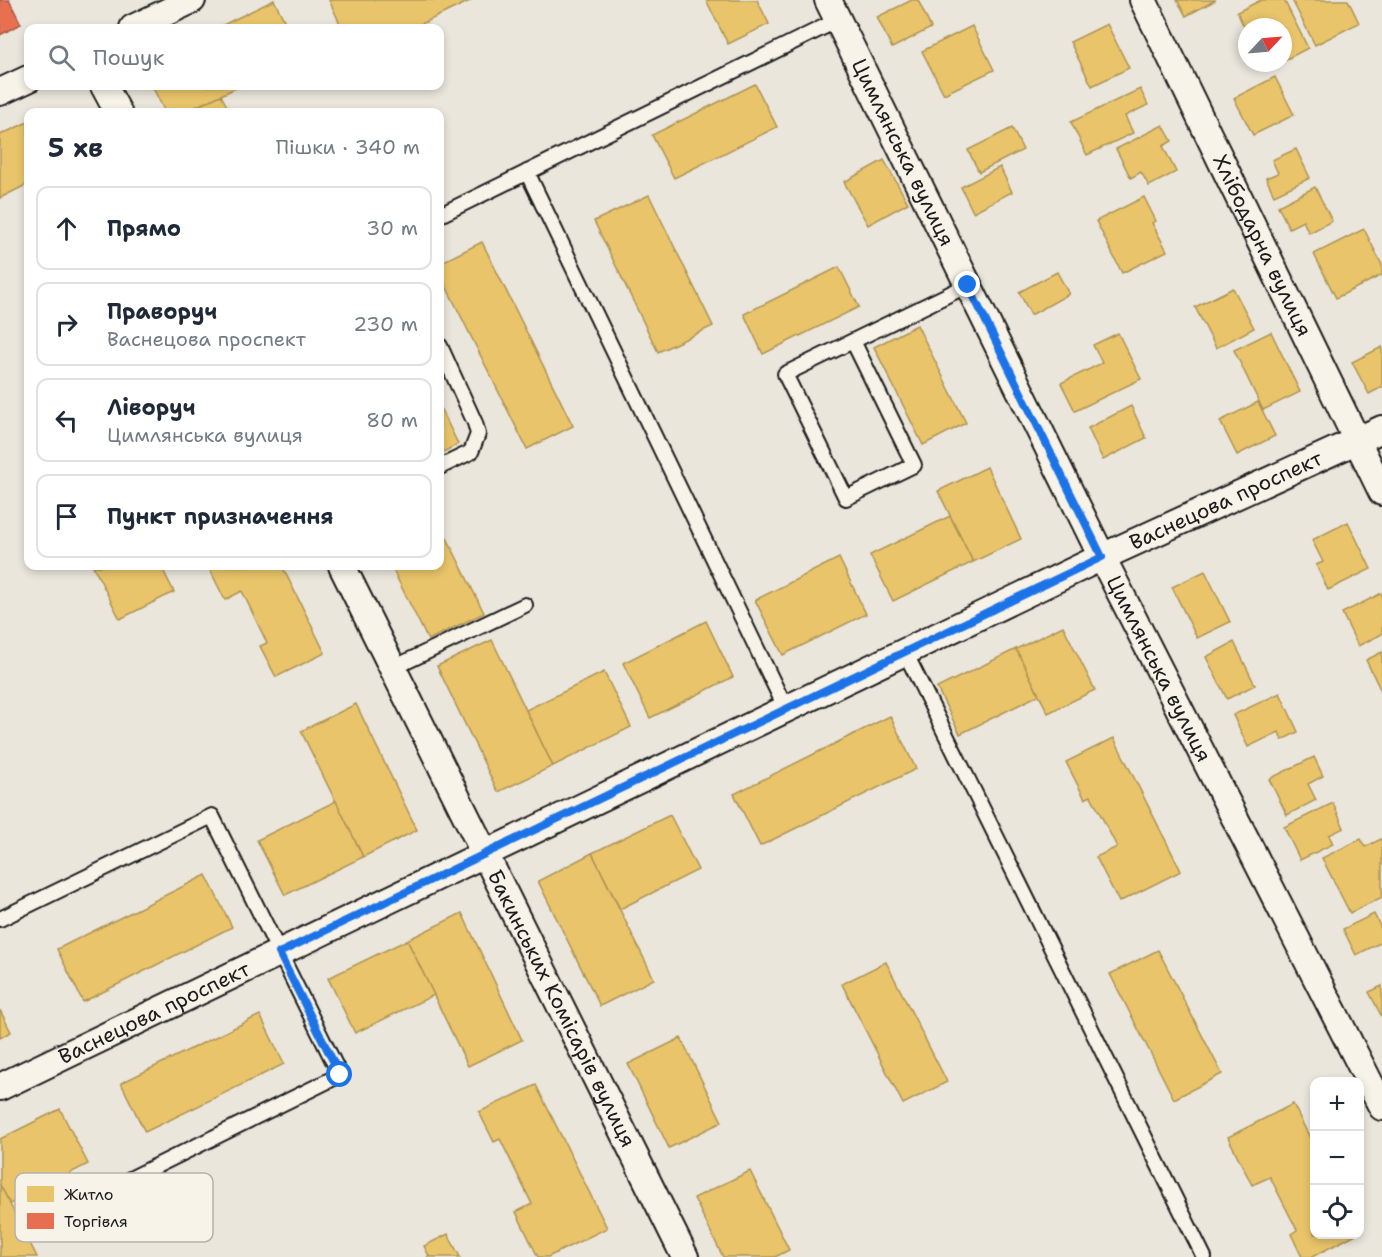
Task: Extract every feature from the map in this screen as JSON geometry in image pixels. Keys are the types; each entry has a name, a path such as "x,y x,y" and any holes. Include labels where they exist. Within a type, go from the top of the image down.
{"street":[{"path":"141,24 192,0"},
{"name":"Хлібодарна вулиця","path":"1143,0 1382,492"},
{"name":"Цимлянська вулиця","path":"833,10 1102,557 1382,1107"},
{"path":"0,92 24,81"},
{"path":"106,90 116,108"},
{"name":"Васнецова проспект","path":"0,1087 1102,557 1382,429"},
{"name":"Бакинських Комісарів вулиця","path":"344,570 685,1257"}],"lane":[{"path":"444,214 833,10"},
{"path":"527,172 786,709"},
{"path":"853,341 914,465 846,498 785,374 968,285"},
{"path":"444,355 476,423 478,435 471,452 444,465"},
{"path":"393,668 525,605"},
{"path":"905,652 1204,1257"},
{"path":"0,919 212,816 340,1075 141,1173"}],"building: Житло":[{"path":"274,0 286,24 225,24"},
{"path":"329,0 472,0 421,24 340,24"},
{"path":"706,0 757,0 769,24 728,44"},
{"path":"912,0 918,0 931,28 892,48 877,17"},
{"path":"1177,0 1216,0 1186,16"},
{"path":"1261,0 1284,0 1308,48 1292,56 1292,18 1240,18 1237,12"},
{"path":"1292,0 1348,0 1359,23 1315,45"},
{"path":"1107,24 1129,68 1092,86 1070,42"},
{"path":"972,26 994,70 944,94 922,51"},
{"path":"1275,77 1294,115 1253,135 1234,98"},
{"path":"755,84 777,127 674,178 652,135"},
{"path":"1140,89 1148,105 1125,116 1133,133 1087,155 1071,122"},
{"path":"154,90 232,90 193,108 163,108"},
{"path":"221,95 228,108 193,108"},
{"path":"24,124 24,186 0,198 0,135"},
{"path":"1163,125 1172,141 1163,146 1176,172 1149,186 1141,172 1131,178 1116,149"},
{"path":"1012,128 1023,150 979,172 968,150"},
{"path":"1296,149 1310,178 1274,195 1266,178 1278,173 1272,160"},
{"path":"884,160 908,203 868,225 844,182"},
{"path":"1000,167 1012,192 973,212 961,187"},
{"path":"1315,187 1332,221 1309,233 1303,221 1289,228 1278,206"},
{"path":"649,195 713,326 658,352 594,221"},
{"path":"1144,197 1156,221 1152,223 1167,251 1122,273 1096,221"},
{"path":"1364,229 1382,265 1382,275 1336,298 1314,254"},
{"path":"482,242 573,426 527,449 444,282 444,261"},
{"path":"839,267 859,307 763,354 744,314"},
{"path":"1057,272 1069,294 1031,315 1019,292"},
{"path":"1233,288 1254,328 1216,348 1195,307"},
{"path":"917,325 966,423 923,445 874,347"},
{"path":"1271,332 1300,392 1263,410 1234,350"},
{"path":"1118,333 1141,379 1075,411 1061,383 1102,363 1093,345"},
{"path":"1382,347 1382,387 1369,394 1352,362"},
{"path":"1258,402 1275,436 1237,455 1220,421"},
{"path":"1131,406 1146,438 1103,460 1088,428"},
{"path":"444,415 458,444 444,452"},
{"path":"987,467 1021,539 973,562 938,491"},
{"path":"950,516 973,562 893,601 870,555"},
{"path":"1348,522 1371,569 1328,590 1316,565 1323,562 1312,540"},
{"path":"444,532 484,613 428,640 393,570 444,570"},
{"path":"839,558 866,614 783,655 755,600"},
{"path":"95,570 163,570 174,592 120,619"},
{"path":"210,570 284,570 325,653 276,677 260,646 267,643 242,591 225,600"},
{"path":"1205,571 1230,622 1197,638 1172,587"},
{"path":"1382,593 1382,634 1358,646 1342,613"},
{"path":"706,621 733,677 650,718 623,663"},
{"path":"1063,626 1095,690 1048,713 1016,649"},
{"path":"492,640 553,766 498,792 437,666"},
{"path":"1234,642 1255,685 1227,699 1206,657"},
{"path":"1016,649 1039,695 960,734 937,688"},
{"path":"1382,652 1382,693 1366,660"},
{"path":"604,672 631,727 553,766 526,710"},
{"path":"1280,693 1298,732 1282,740 1279,732 1248,747 1233,715"},
{"path":"356,704 417,830 363,857 301,731"},
{"path":"890,716 916,769 760,846 734,794"},
{"path":"1114,738 1181,871 1119,902 1096,857 1117,847 1091,796 1085,799 1066,762"},
{"path":"1314,757 1323,776 1308,784 1316,800 1287,815 1269,779"},
{"path":"336,801 363,857 285,895 257,840"},
{"path":"1333,803 1344,828 1329,835 1333,844 1300,860 1284,827"},
{"path":"670,815 698,870 620,909 592,853"},
{"path":"1361,839 1365,847 1381,839 1382,897 1350,913 1322,858"},
{"path":"592,853 654,979 600,1006 538,881"},
{"path":"206,875 232,927 83,1002 57,949"},
{"path":"462,913 522,1040 468,1066 407,940"},
{"path":"1374,914 1382,930 1382,942 1356,955 1343,929"},
{"path":"407,940 434,995 355,1033 328,978"},
{"path":"1158,950 1222,1074 1174,1099 1110,974"},
{"path":"886,962 947,1082 903,1104 842,984"},
{"path":"1382,986 1382,1017 1369,992"},
{"path":"0,1010 11,1032 0,1038"},
{"path":"260,1015 284,1064 145,1132 121,1083"},
{"path":"681,1038 722,1122 669,1148 628,1064"},
{"path":"536,1085 607,1228 548,1257 538,1257 516,1212 532,1204 500,1139 494,1142 479,1112"},
{"path":"1293,1104 1310,1138 1310,1239 1346,1239 1312,1257 1302,1257 1291,1234 1297,1230 1270,1177 1252,1185 1228,1137"},
{"path":"60,1109 88,1164 70,1173 15,1173 15,1201 10,1204 0,1185 0,1139"},
{"path":"750,1171 789,1250 775,1257 723,1257 694,1198"},
{"path":"0,1185 15,1214 15,1242 29,1242 37,1257 0,1257"},
{"path":"448,1234 460,1257 427,1257 429,1256 424,1246"}],"building: Торгівля":[{"path":"0,0 9,0 21,24 0,35"}],"route":[{"path":"340,1075 279,953 1102,557 968,285"}]}
